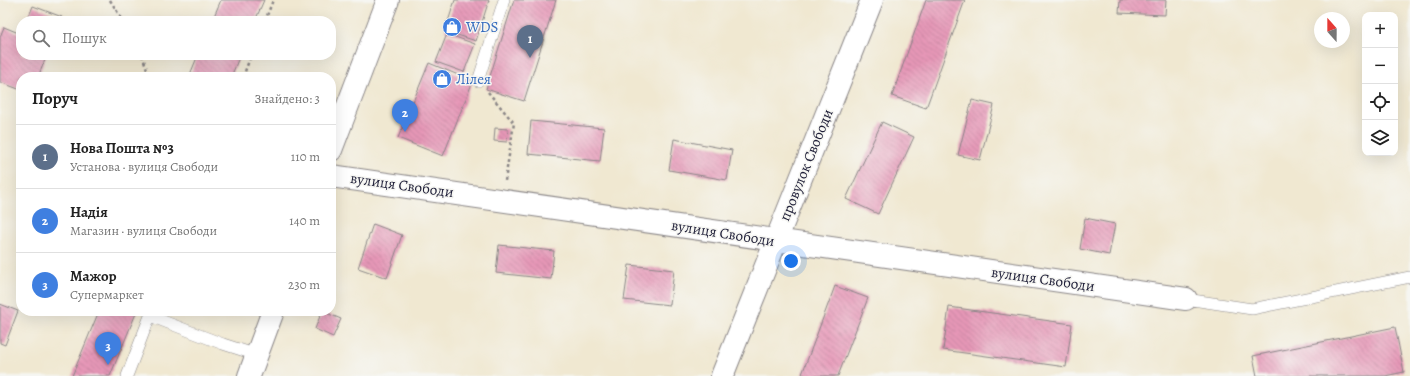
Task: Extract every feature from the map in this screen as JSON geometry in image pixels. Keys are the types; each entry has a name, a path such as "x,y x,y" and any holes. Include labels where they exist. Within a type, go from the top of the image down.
{"street":[{"path":"336,137 388,0"},
{"name":"провулок Свободи","path":"722,376 872,0"},
{"name":"вулиця Свободи","path":"336,177 1186,299"},
{"path":"249,376 271,316"}],"lane":[{"path":"478,81 504,0"},
{"path":"1186,299 1252,309 1410,277"},
{"path":"127,376 150,316 223,344 257,355"}],"path":[{"path":"110,0 120,16"},
{"path":"267,16 273,0"},
{"path":"144,60 148,72"},
{"path":"245,72 249,60"},
{"path":"478,81 514,123 502,200"}],"building":[{"path":"221,0 264,0 257,16 214,16"},
{"path":"455,0 489,0 476,41 445,31"},
{"path":"514,0 556,0 524,101 486,89"},
{"path":"926,0 965,0 926,108 892,96"},
{"path":"1120,0 1166,0 1165,15 1119,13"},
{"path":"33,6 59,16 29,16"},
{"path":"4,27 16,32 16,60 45,60 40,72 16,72 16,88 0,82 0,37"},
{"path":"447,34 475,44 464,72 436,62"},
{"path":"196,60 238,60 233,72 191,72"},
{"path":"429,63 473,81 443,156 398,138"},
{"path":"972,100 994,105 980,160 958,155"},
{"path":"531,121 604,128 600,161 528,154"},
{"path":"882,122 914,137 878,214 846,199"},
{"path":"495,128 508,129 507,142 494,141"},
{"path":"674,139 732,150 727,180 669,170"},
{"path":"1085,218 1115,224 1109,255 1080,249"},
{"path":"373,224 402,235 387,278 358,268"},
{"path":"499,245 554,251 551,279 496,273"},
{"path":"629,265 674,270 670,305 624,300"},
{"path":"835,286 868,298 838,376 808,376 802,374"},
{"path":"0,304 16,310 16,316 5,345 0,343"},
{"path":"949,307 1072,324 1066,367 943,350"},
{"path":"97,316 135,316 110,376 72,376"},
{"path":"320,316 334,316 341,319 333,337 315,329"},
{"path":"1395,327 1404,372 1385,376 1257,376 1253,356"}],"place":[{"name":"WDS","path":"452,27"},
{"name":"Нова Пошта №3","path":"530,58"},
{"name":"Лілея","path":"442,79"},
{"name":"Надія","path":"405,132"},
{"name":"Мажор","path":"108,365"}]}
